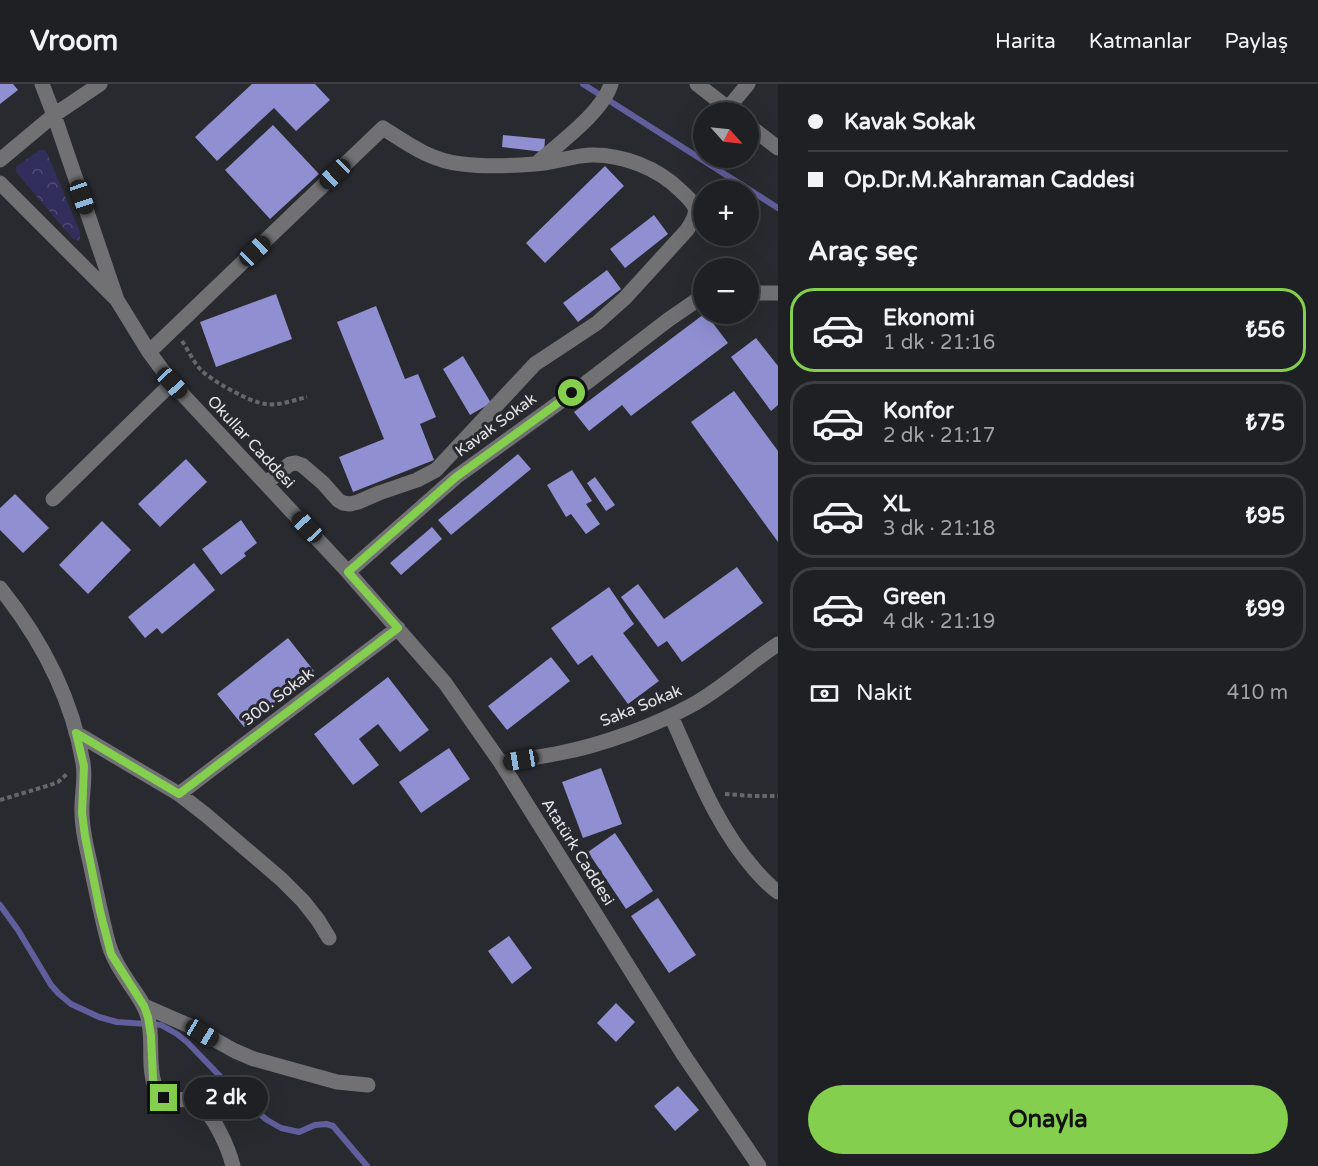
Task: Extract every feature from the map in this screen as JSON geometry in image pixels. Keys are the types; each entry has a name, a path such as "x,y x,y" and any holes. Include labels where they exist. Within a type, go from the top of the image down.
{"street":[{"path":"42,84 117,300"},
{"path":"0,160 54,115 100,84"},
{"path":"697,84 720,102"},
{"path":"736,102 748,84"},
{"path":"536,164 599,107 610,87"},
{"path":"149,352 383,128 424,154 445,162 489,166 536,164 588,155 610,156 633,162 654,172 676,187 692,202 695,217 687,230 625,298 597,322 535,364 436,470 417,480 350,504 338,500 323,483 302,465 296,463 290,464 266,483"},
{"path":"759,133 778,148"},
{"path":"0,183 117,300"},
{"path":"759,295 777,297"},
{"name":"Okullar Caddesi","path":"117,300 149,352 172,383 348,572"},
{"name":"Kavak Sokak","path":"348,572 456,477 693,303"},
{"path":"53,499 172,383"},
{"name":"Atatürk Caddesi","path":"348,572 445,683 501,763 683,1054 759,1166"},
{"path":"0,588 46,654 68,706 82,753 85,777 82,813 85,836 107,941 111,954 146,1011 151,1036 153,1079 156,1090 164,1098 173,1101 190,1100 199,1104 219,1132 233,1166"},
{"name":"300. Sokak","path":"179,794 398,628"},
{"name":"Saka Sokak","path":"501,763 562,753 642,729 694,704 778,644"},
{"path":"671,716 714,810 735,845 763,879 778,892"},
{"path":"76,733 179,794 214,822 281,879 303,901 329,938"},
{"path":"146,1011 190,1026 254,1059 337,1082 368,1085"}],"path":[{"path":"174,328 200,369 219,383 264,404 279,404 307,397"},
{"path":"0,800 58,782 68,773 76,777 85,777"},
{"path":"706,792 778,796"}],"green space":[{"path":"40,150 47,153 80,232 78,241 72,238 17,173 17,166"}],"building":[{"path":"0,84 13,84 18,90 0,104"},
{"path":"252,84 315,84 330,100 296,131 274,108 217,161 195,137"},
{"path":"273,125 319,174 270,219 225,170"},
{"path":"503,135 545,139 544,152 502,147"},
{"path":"605,166 624,186 545,263 526,243"},
{"path":"654,215 668,234 625,268 610,249"},
{"path":"607,270 621,289 578,322 563,303"},
{"path":"276,294 292,339 216,367 200,322"},
{"path":"376,306 405,379 418,374 436,417 420,424 434,460 353,492 339,457 384,439 337,322"},
{"path":"693,322 714,324 728,343 631,416 622,405 589,431 574,412"},
{"path":"756,338 778,366 778,405 771,411 731,357"},
{"path":"463,356 491,403 470,415 443,369"},
{"path":"734,391 778,451 778,542 691,422"},
{"path":"518,454 531,469 451,535 438,520"},
{"path":"186,459 207,482 160,527 138,504"},
{"path":"572,470 592,501 586,504 600,524 586,534 571,514 566,517 547,485"},
{"path":"595,477 615,505 606,511 587,483"},
{"path":"15,494 49,528 23,553 0,530 0,508"},
{"path":"241,520 257,543 244,553 246,556 221,575 202,549"},
{"path":"102,521 131,550 88,594 59,565"},
{"path":"432,527 442,539 401,575 390,563"},
{"path":"194,563 215,590 162,634 157,628 145,638 128,617"},
{"path":"737,567 763,603 682,662 667,641 658,647 621,597 638,584 664,619"},
{"path":"609,587 634,624 623,633 659,681 628,704 592,655 578,665 551,628"},
{"path":"288,638 314,671 244,727 217,694"},
{"path":"551,657 570,681 507,730 488,706"},
{"path":"388,677 429,730 400,752 378,724 359,739 379,765 353,785 314,734"},
{"path":"449,748 470,779 421,813 399,782"},
{"path":"601,768 622,824 583,838 562,782"},
{"path":"615,833 653,891 626,909 588,852"},
{"path":"658,898 696,955 669,973 631,916"},
{"path":"509,936 532,968 512,984 488,951"},
{"path":"616,1003 635,1022 616,1042 597,1023"},
{"path":"678,1086 699,1110 675,1131 654,1106"}],"waterway":[{"path":"583,84 778,208"},
{"path":"0,905 51,985 71,1004 99,1017 117,1022 161,1025 187,1042 243,1100 267,1120 281,1128 299,1132 315,1125 333,1126 367,1166"}],"route":[{"path":"164,1098 156,1090 153,1079 148,1017 144,1006 111,954 107,941 85,836 82,797 85,777 82,753 76,733 179,794 398,628 348,572 456,477 572,393"}]}
